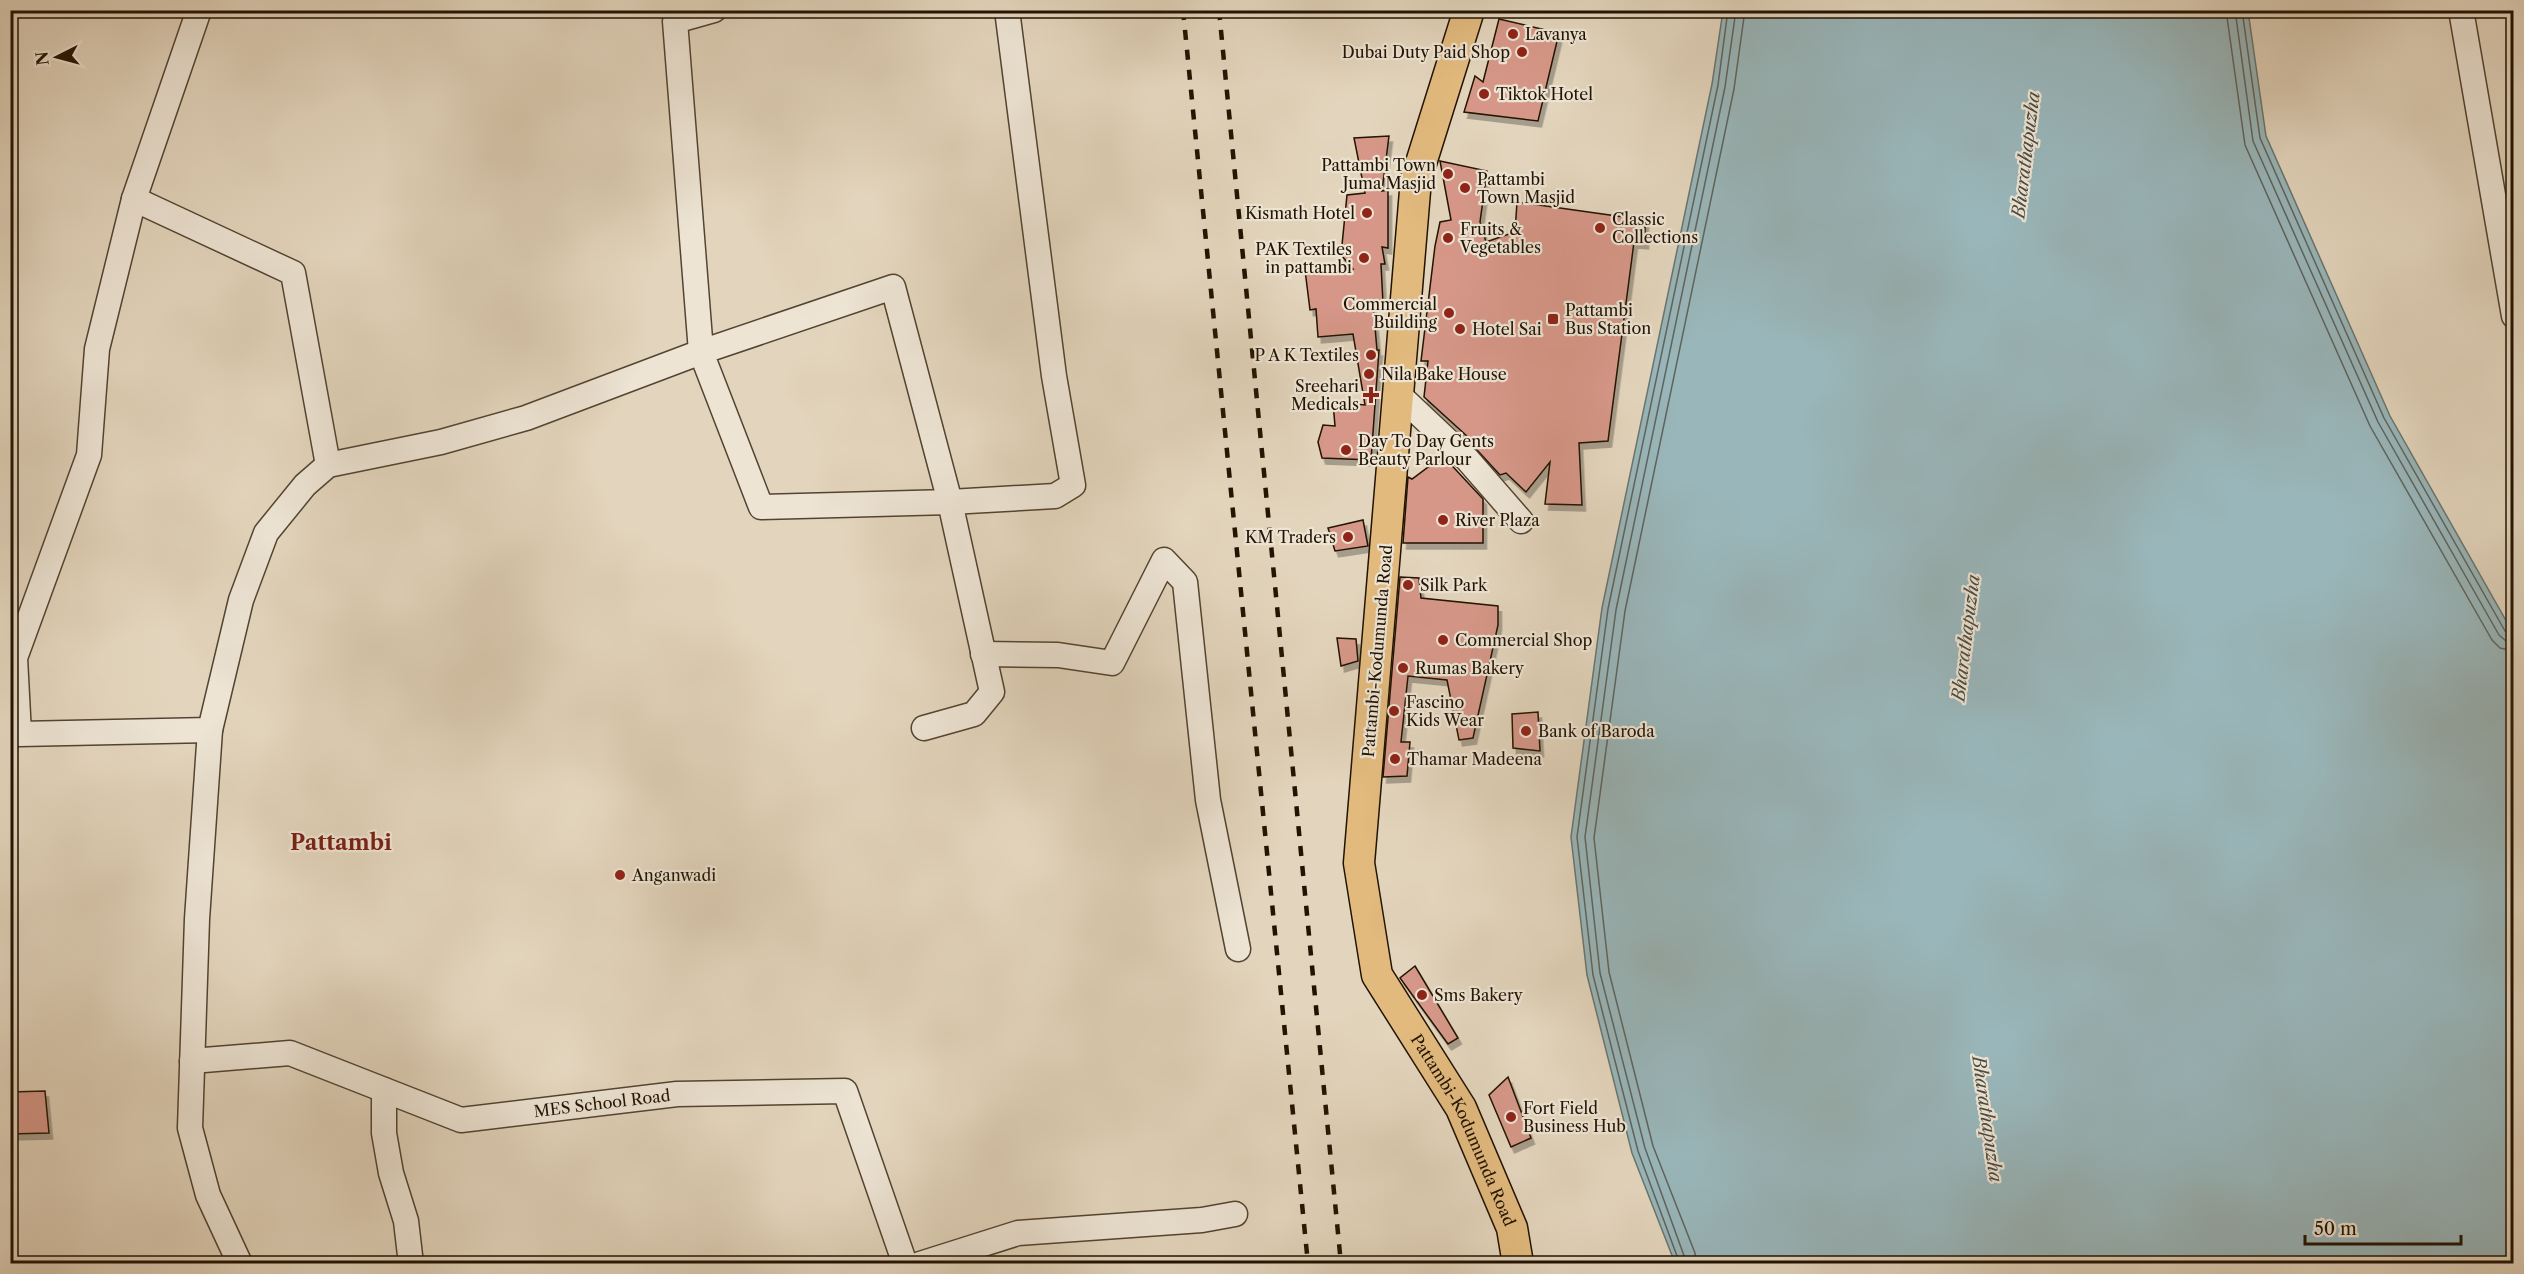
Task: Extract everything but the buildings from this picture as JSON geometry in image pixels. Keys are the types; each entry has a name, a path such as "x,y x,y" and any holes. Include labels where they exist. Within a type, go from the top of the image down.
{"main road":[{"name":"Pattambi-Kodumunda Road","path":"1469,10 1416,179 1359,863 1377,975 1461,1108 1512,1228 1518,1263"}],"street":[{"path":"199,10 134,198 97,349 90,455 15,658 15,734 210,730"},
{"path":"714,10 675,21 701,352 761,507 950,502 1055,496 1073,485 1054,376 1007,10"},
{"path":"2461,10 2514,316"},
{"path":"134,198 293,273 328,465"},
{"path":"240,1263 208,1195 190,1128 197,919 210,730 241,600 266,533 305,485 328,465 441,442 526,418 701,352 893,287 950,502 992,692 974,714 924,728"},
{"path":"1398,394 1467,459 1521,521"},
{"path":"983,654 1058,655 1112,663 1164,560 1185,582 1208,800 1238,949"},
{"name":"MES School Road","path":"192,1061 290,1053 461,1120 676,1094 845,1091 905,1263"},
{"path":"384,1090 384,1133 391,1173 406,1221 411,1263"},
{"path":"920,1263 1018,1233 1202,1220 1235,1214"}],"water":[{"name":"Bharathapuzha","path":"1723,11 2248,11 2266,136 2390,416 2513,633 2513,1263 1675,1263 1632,1153 1587,975 1571,837 1602,608 1712,84"}],"railway":[{"path":"1183,10 1308,1264"},
{"path":"1219,10 1341,1264"}],"place":[{"name":"Lavanya","path":"1513,34"},
{"name":"Dubai Duty Paid Shop","path":"1522,52"},
{"name":"Tiktok Hotel","path":"1484,94"},
{"name":"Pattambi Town Juma Masjid","path":"1448,174"},
{"name":"Pattambi Town Masjid","path":"1465,188"},
{"name":"Kismath Hotel","path":"1367,213"},
{"name":"Classic Collections","path":"1600,228"},
{"name":"Fruits & Vegetables","path":"1448,238"},
{"name":"PAK Textiles in pattambi","path":"1364,258"},
{"name":"Commercial Building","path":"1449,313"},
{"name":"Pattambi Bus Station","path":"1553,319"},
{"name":"Hotel Sai","path":"1460,329"},
{"name":"P A K Textiles","path":"1371,355"},
{"name":"Nila Bake House","path":"1369,374"},
{"name":"Sreehari Medicals","path":"1371,395"},
{"name":"Day To Day Gents Beauty Parlour","path":"1346,450"},
{"name":"River Plaza","path":"1443,520"},
{"name":"KM Traders","path":"1348,537"},
{"name":"Silk Park","path":"1408,585"},
{"name":"Commercial Shop","path":"1443,640"},
{"name":"Rumas Bakery","path":"1403,668"},
{"name":"Fascino Kids Wear","path":"1394,711"},
{"name":"Bank of Baroda","path":"1526,731"},
{"name":"Thamar Madeena","path":"1395,759"},
{"name":"Anganwadi","path":"620,875"},
{"name":"Sms Bakery","path":"1422,995"},
{"name":"Fort Field Business Hub","path":"1511,1117"}],"district":[{"name":"Pattambi","path":"341,842"}]}
